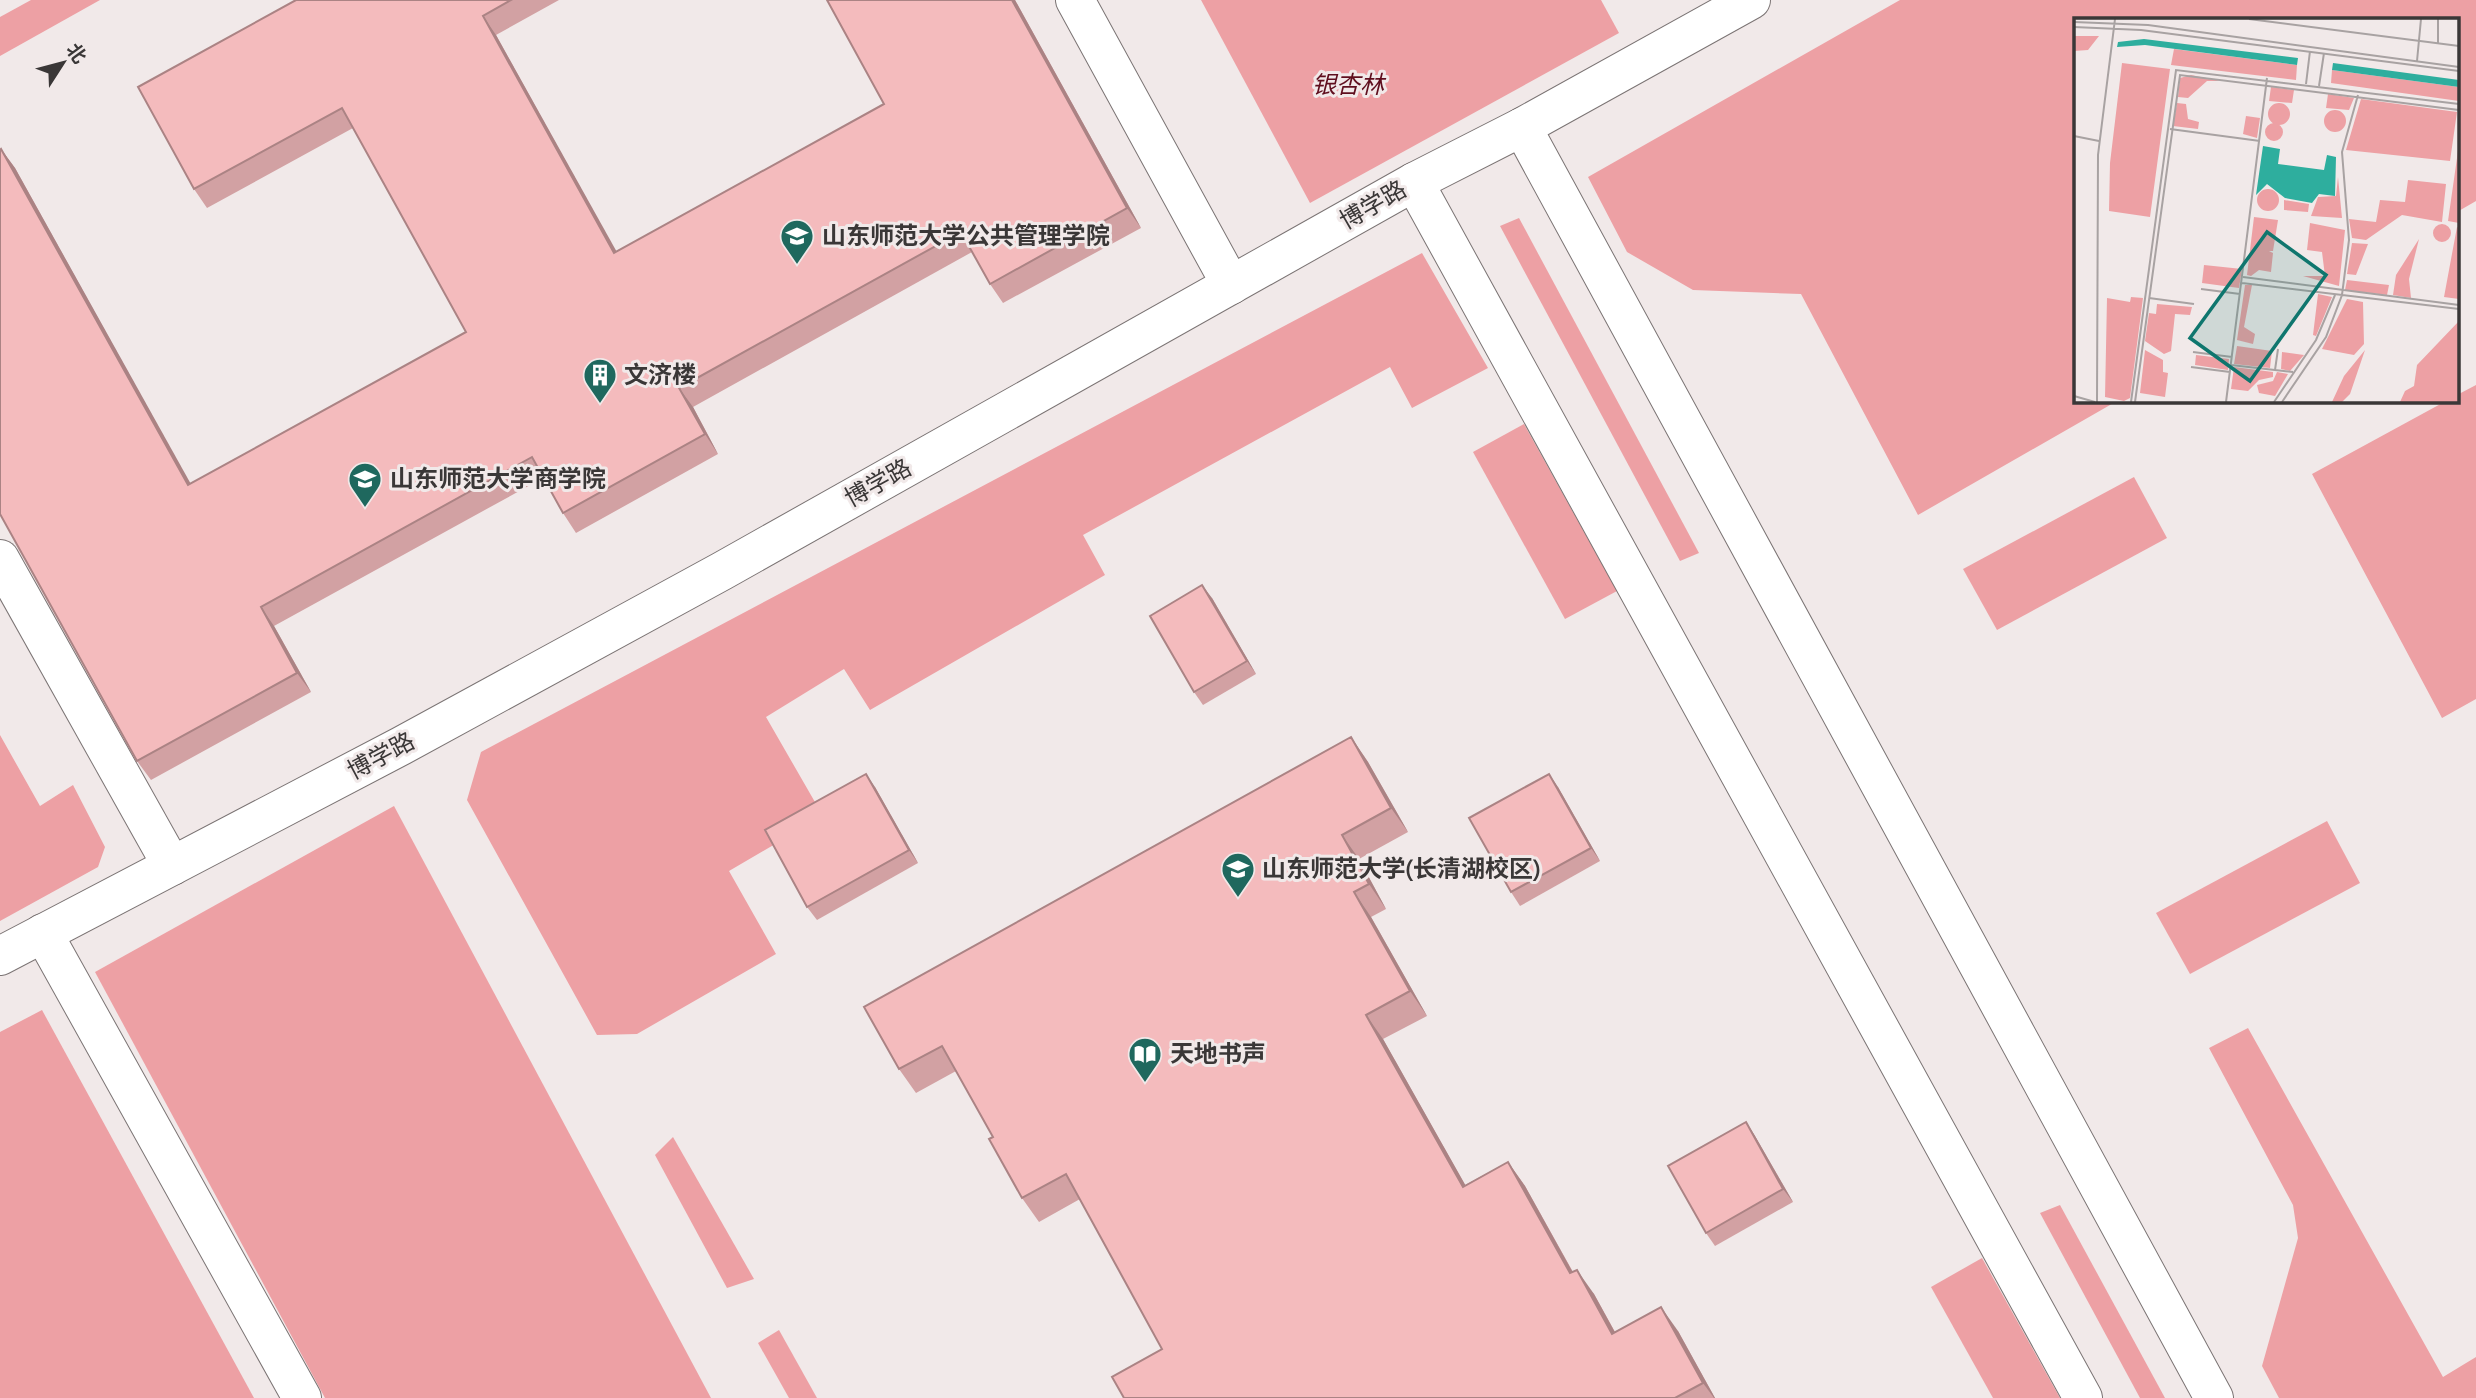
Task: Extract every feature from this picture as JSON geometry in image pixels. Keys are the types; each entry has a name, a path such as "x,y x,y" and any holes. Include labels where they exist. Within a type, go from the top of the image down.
{"street":[{"path":"1075,0 1231,285"},
{"name":"博学路","path":"0,957 722,571 1414,182 1522,127 1751,0"},
{"path":"1522,127 2214,1398"},
{"path":"1414,182 2083,1398"},
{"path":"0,559 172,866"},
{"path":"43,933 302,1398"}],"green space":[{"path":"31,0 100,0 0,56 0,17"},
{"name":"银杏林","path":"1201,0 1601,0 1619,33 1310,203"},
{"path":"1900,0 2476,0 2476,201 2458,211 2458,18 2074,18 2074,402 2115,402 1918,515 1801,294 1693,290 1627,252 1588,177"},
{"path":"1519,218 1699,553 1680,561 1500,226"},
{"path":"1422,253 1488,368 1412,408 1390,367 1083,535 1105,575 870,710 844,669 766,717 823,816 729,871 776,954 637,1034 597,1035 467,800 481,752"},
{"path":"2476,385 2476,699 2442,718 2312,474 2444,402 2458,402 2458,394"},
{"path":"1524,424 1617,591 1565,619 1473,452"},
{"path":"2134,477 2167,538 1997,630 1963,569"},
{"path":"0,735 40,806 73,785 105,847 98,867 0,921"},
{"path":"394,806 711,1398 325,1398 95,972"},
{"path":"2327,821 2360,883 2190,974 2156,913"},
{"path":"42,1010 254,1398 0,1398 0,1032"},
{"path":"2248,1028 2443,1377 2476,1357 2476,1398 2279,1398 2262,1366 2298,1238 2293,1205 2209,1048"},
{"path":"673,1137 754,1279 727,1288 655,1155"},
{"path":"2060,1205 2165,1398 2140,1398 2040,1213"},
{"path":"1982,1258 2060,1398 1993,1398 1931,1287"},
{"path":"779,1330 817,1398 789,1398 758,1343"}],"building":[{"name":"文济楼","path":"296,0 511,0 483,16 614,253 884,104 827,0 1012,0 1127,208 990,284 961,232 679,388 705,434 563,513 532,457 261,607 297,673 137,761 0,514 0,150 188,485 466,332 342,108 194,189 138,87"},
{"path":"1202,585 1247,661 1194,692 1150,616"},
{"name":"天地书声","path":"1351,737 1391,808 1342,835 1369,884 1354,892 1410,991 1366,1015 1463,1187 1508,1162 1570,1273 1577,1270 1612,1334 1661,1307 1703,1383 1675,1398 1124,1398 1112,1377 1162,1349 1066,1174 1022,1198 989,1139 993,1137 942,1046 899,1069 864,1007"},
{"path":"866,774 909,850 807,907 765,830"},
{"path":"1549,774 1591,848 1511,892 1469,818"},
{"path":"1746,1122 1783,1189 1706,1233 1668,1166"}],"place":[{"name":"山东师范大学公共管理学院","path":"797,266"},
{"name":"文济楼","path":"600,405"},
{"name":"山东师范大学商学院","path":"365,509"},
{"name":"山东师范大学(长清湖校区)","path":"1238,899"},
{"name":"天地书声","path":"1145,1084"}]}
